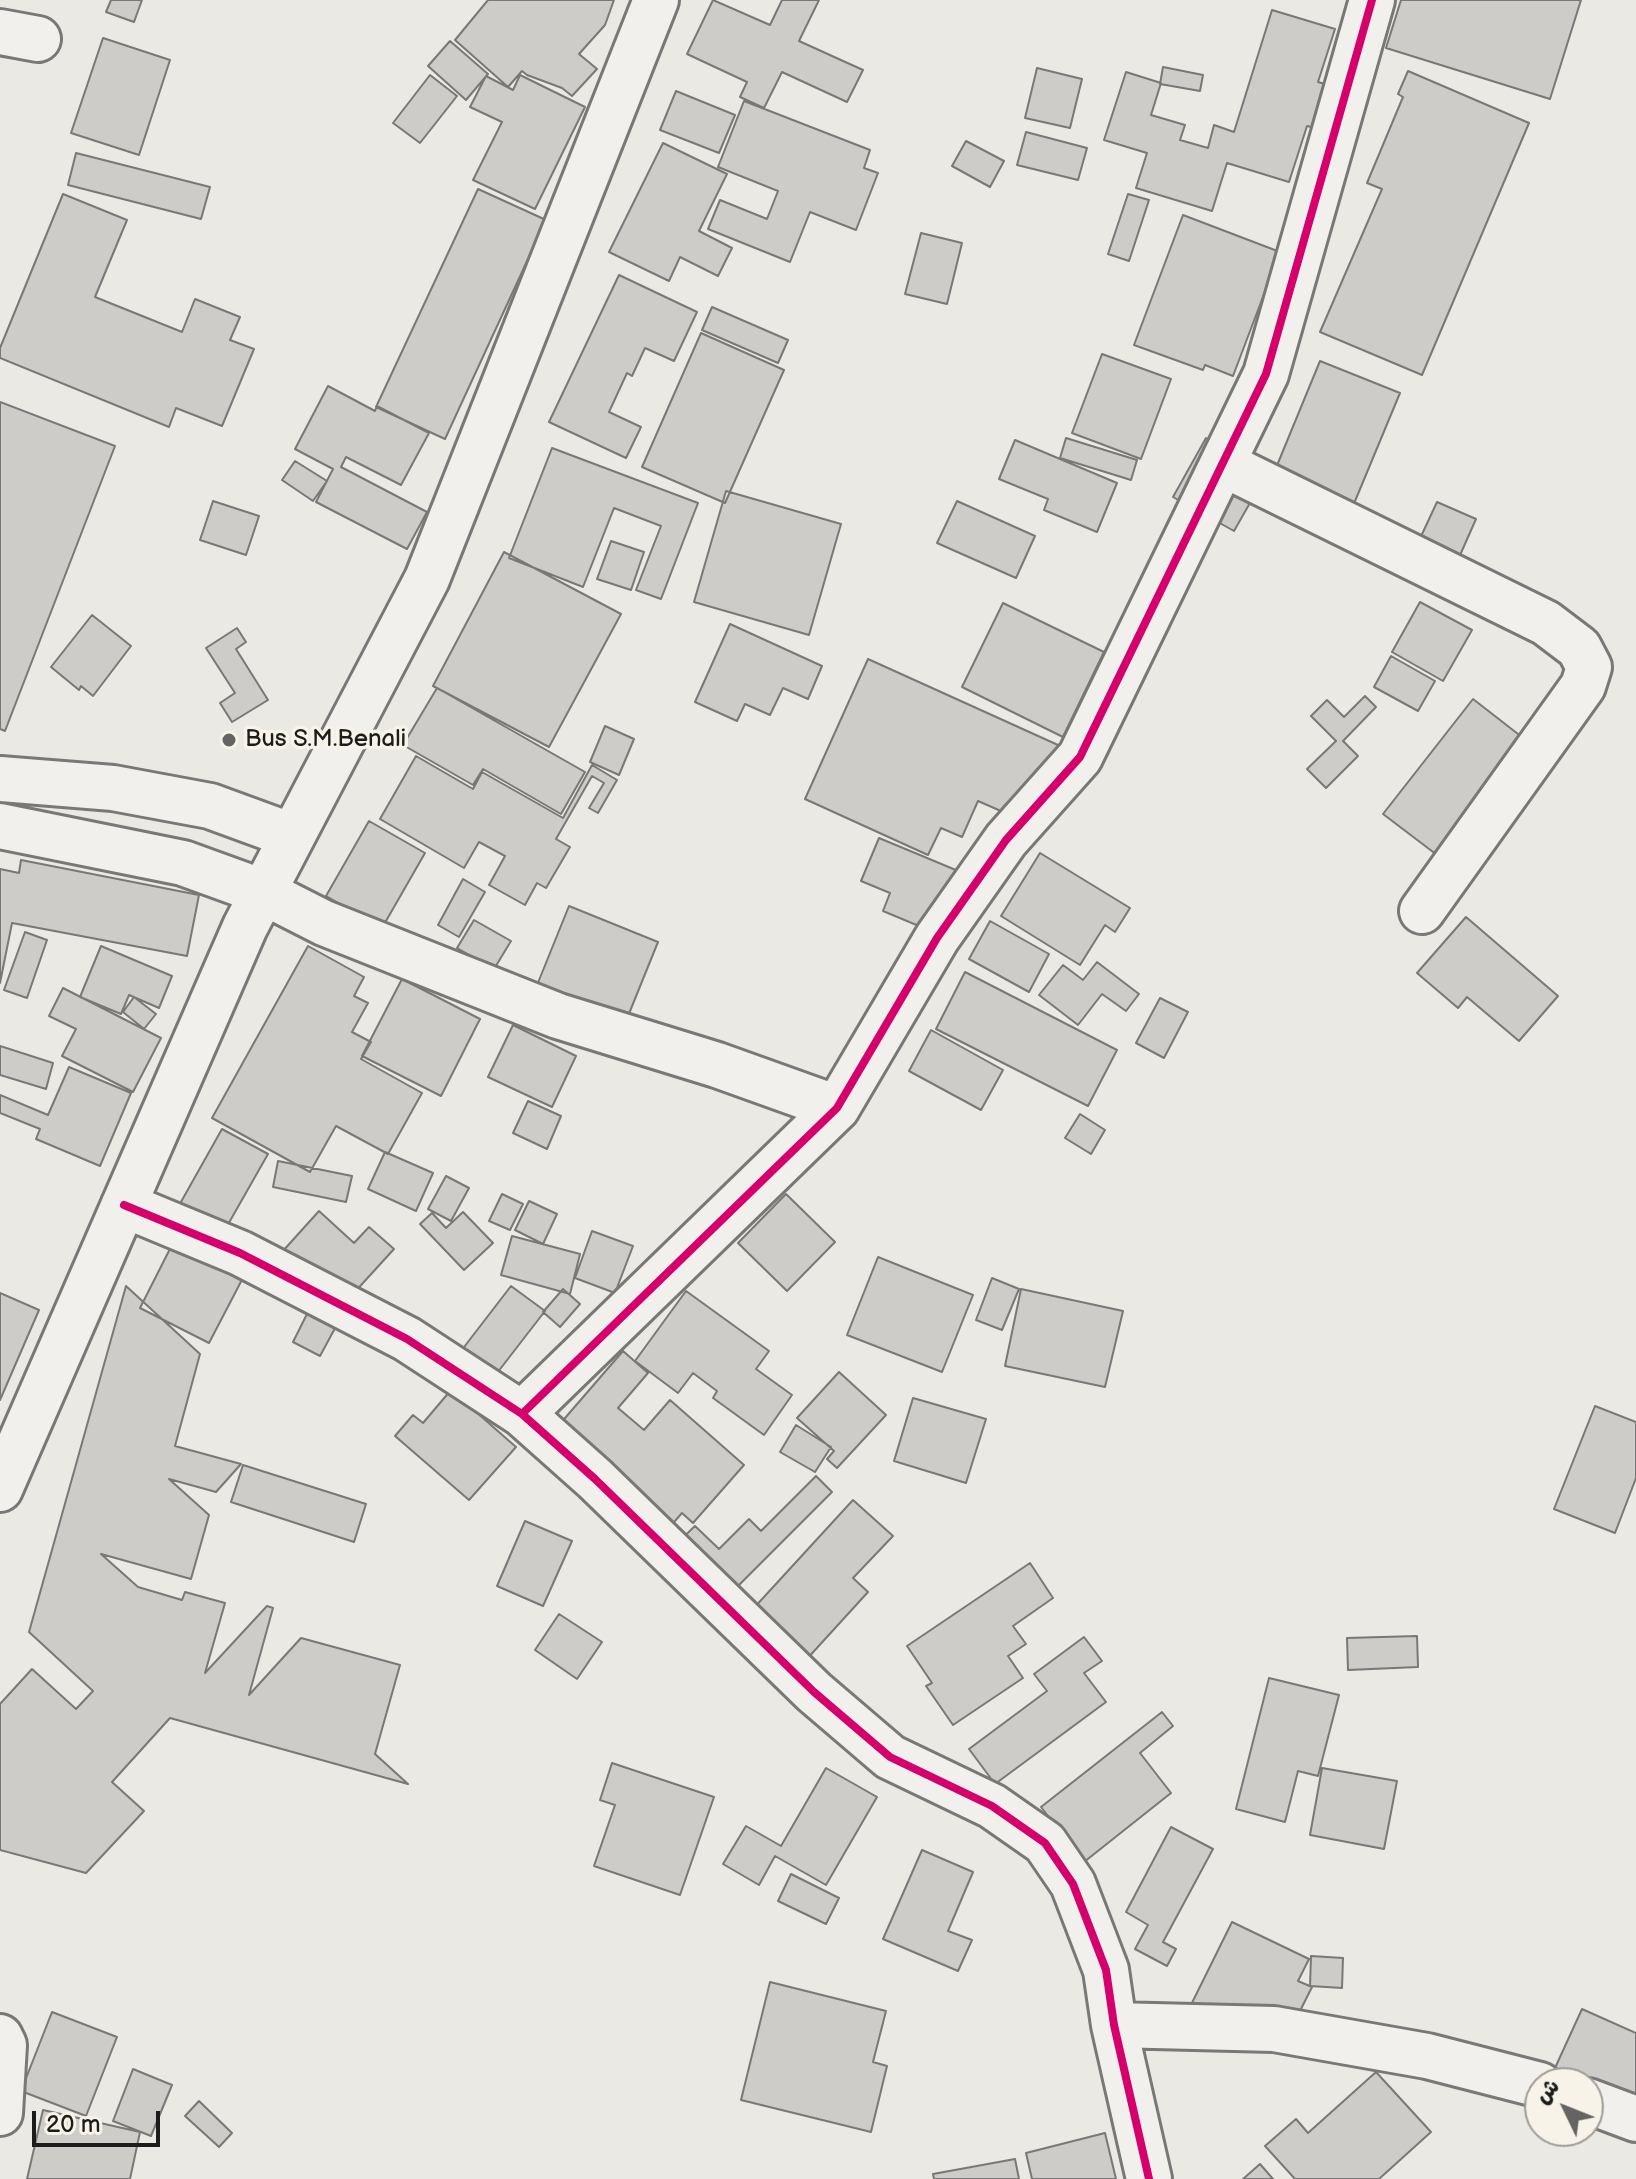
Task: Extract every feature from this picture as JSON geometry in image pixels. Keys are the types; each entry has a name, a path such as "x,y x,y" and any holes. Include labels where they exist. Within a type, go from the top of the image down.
{"street":[{"path":"0,1489 245,927 427,579 656,0"},
{"path":"522,1414 837,1108 937,938 1006,840 1080,757 1266,374 1372,0"},
{"path":"1223,464 1546,623 1579,648 1589,667 1583,686 1422,911"},
{"path":"0,779 113,788 210,806 292,836"},
{"path":"0,826 183,863 263,892 324,923 558,1016 717,1065 837,1108"},
{"path":"124,1205 240,1253 407,1339 522,1414 595,1479 814,1692 890,1757 992,1806 1045,1843 1073,1884 1106,1970 1114,2025 1149,2179"},
{"path":"1114,2025 1274,2029 1427,2056 1524,2081"},
{"path":"0,2037 4,2045 0,2113"},
{"path":"1604,2107 1636,2119"}],"building":[{"path":"111,0 142,0 134,22 106,12"},
{"path":"488,0 614,0 605,25 579,54 597,69 572,96 562,88 522,71 508,87 455,40"},
{"path":"713,0 770,25 782,0 819,0 799,41 863,70 847,102 782,72 764,108 740,97 747,82 687,54"},
{"path":"1401,0 1581,0 1550,99 1386,48"},
{"path":"1272,10 1335,29 1318,82 1328,85 1315,128 1307,126 1289,182 1227,163 1212,211 1136,188 1147,153 1104,140 1126,72 1161,83 1151,115 1185,125 1180,140 1208,148 1214,125 1234,132"},
{"path":"103,38 170,60 139,155 71,133"},
{"path":"450,41 488,74 466,100 428,66"},
{"path":"1163,67 1203,75 1200,91 1160,84"},
{"path":"1037,68 1082,79 1070,128 1025,118"},
{"path":"1408,71 1529,123 1422,375 1320,332 1382,189 1367,183 1403,97 1398,94"},
{"path":"430,75 457,96 420,143 393,123"},
{"path":"520,75 585,107 535,209 473,180 502,122 470,107 486,76 513,90"},
{"path":"676,91 735,115 719,153 660,130"},
{"path":"744,101 870,150 864,168 878,173 856,230 810,212 790,262 708,229 720,200 767,219 778,191 718,167"},
{"path":"1026,132 1087,148 1078,180 1017,165"},
{"path":"966,141 1004,161 990,187 952,166"},
{"path":"663,143 727,174 699,231 732,248 718,276 680,257 669,281 609,252"},
{"path":"76,153 210,187 201,219 68,185"},
{"path":"478,189 546,220 445,439 376,407"},
{"path":"63,194 127,220 95,297 182,332 195,299 240,317 230,340 254,349 222,426 176,408 169,427 0,358 0,348"},
{"path":"1128,194 1149,200 1129,261 1108,254"},
{"path":"1183,215 1280,252 1233,376 1205,365 1203,370 1134,345"},
{"path":"921,233 962,243 947,304 905,294"},
{"path":"619,275 697,312 674,361 645,348 632,376 627,373 609,412 641,427 626,458 549,422"},
{"path":"712,307 788,340 778,363 702,330"},
{"path":"701,333 784,370 725,503 642,467"},
{"path":"1102,354 1171,379 1141,459 1072,433"},
{"path":"1320,361 1400,393 1343,530 1264,497"},
{"path":"328,386 375,411 377,406 429,433 401,485 346,457 341,467 427,512 407,549 316,502 333,469 295,449"},
{"path":"0,402 115,446 5,731 0,729"},
{"path":"1066,438 1137,460 1131,480 1060,458"},
{"path":"1206,438 1267,473 1234,531 1173,497"},
{"path":"1015,440 1117,483 1097,532 1044,510 1048,499 999,479"},
{"path":"552,448 698,503 661,599 636,590 661,526 614,508 583,587 509,558"},
{"path":"295,461 327,481 313,501 282,480"},
{"path":"726,491 841,524 809,635 694,602"},
{"path":"213,501 259,516 246,555 200,540"},
{"path":"957,501 1035,536 1016,578 937,543"},
{"path":"1437,502 1476,519 1457,562 1417,545"},
{"path":"611,541 644,552 631,590 597,579"},
{"path":"504,552 621,614 549,747 433,686"},
{"path":"1420,602 1472,630 1443,681 1392,652"},
{"path":"1003,603 1104,652 1063,737 962,687"},
{"path":"92,615 131,646 93,696 81,686 79,690 51,667"},
{"path":"730,624 822,666 808,699 783,688 770,715 745,704 737,721 695,702"},
{"path":"237,628 246,642 236,649 268,700 232,722 220,703 235,693 206,648"},
{"path":"1391,656 1435,681 1418,711 1374,687"},
{"path":"868,659 1058,745 1049,764 1042,829 978,801 962,837 941,828 928,855 805,799"},
{"path":"437,688 585,772 561,814 483,769 473,785 403,745"},
{"path":"1365,696 1376,707 1343,741 1358,756 1326,788 1307,769 1336,741 1311,716 1327,700 1344,717"},
{"path":"1473,699 1527,741 1437,855 1383,814"},
{"path":"605,726 634,739 619,775 590,762"},
{"path":"416,756 473,789 482,772 563,818 592,765 617,780 598,813 589,808 604,783 592,776 556,839 570,847 546,888 537,883 525,905 489,885 505,856 479,842 464,868 380,819"},
{"path":"369,821 425,853 382,928 326,896"},
{"path":"879,838 963,873 938,934 883,911 890,893 861,881"},
{"path":"1040,853 1130,908 1115,932 1105,925 1080,965 1001,916"},
{"path":"21,860 199,895 187,956 12,923 0,983 0,869 19,873"},
{"path":"463,879 485,892 459,937 438,925"},
{"path":"569,906 658,942 624,1026 529,1005"},
{"path":"1466,917 1558,996 1519,1041 1467,997 1458,1008 1417,973"},
{"path":"474,920 511,941 494,969 457,948"},
{"path":"990,921 1049,954 1029,992 969,959"},
{"path":"25,932 47,940 27,998 4,990"},
{"path":"101,946 172,976 159,1008 129,995 121,1014 80,997"},
{"path":"308,946 364,977 354,996 368,1003 352,1032 371,1042 361,1059 422,1093 388,1154 336,1126 310,1172 212,1118"},
{"path":"1097,962 1139,994 1126,1011 1102,994 1078,1025 1039,995 1063,965 1083,980"},
{"path":"965,972 1117,1050 1088,1106 936,1029"},
{"path":"402,979 480,1019 441,1096 362,1056"},
{"path":"63,988 161,1038 133,1092 62,1056 76,1029 49,1016"},
{"path":"134,997 156,1014 144,1029 123,1012"},
{"path":"1160,998 1188,1012 1164,1058 1136,1043"},
{"path":"513,1025 576,1056 552,1107 488,1077"},
{"path":"931,1030 1003,1070 981,1110 909,1071"},
{"path":"0,1046 53,1063 46,1089 0,1075"},
{"path":"69,1067 131,1093 100,1166 36,1139 40,1129 0,1113 0,1095 48,1115"},
{"path":"528,1101 561,1116 547,1149 513,1133"},
{"path":"1080,1114 1105,1130 1091,1154 1065,1138"},
{"path":"222,1129 268,1154 222,1235 177,1209"},
{"path":"385,1152 433,1173 416,1211 368,1189"},
{"path":"278,1161 352,1176 346,1202 273,1187"},
{"path":"446,1176 469,1188 451,1221 428,1209"},
{"path":"502,1194 523,1204 510,1230 489,1221"},
{"path":"786,1194 835,1242 787,1291 738,1243"},
{"path":"529,1201 557,1214 543,1244 515,1230"},
{"path":"319,1211 354,1243 369,1227 394,1249 342,1306 282,1252"},
{"path":"463,1212 493,1243 464,1270 420,1224 432,1213 446,1228"},
{"path":"592,1231 633,1246 615,1293 575,1278"},
{"path":"512,1236 580,1254 570,1294 501,1275"},
{"path":"176,1237 246,1272 209,1343 140,1308"},
{"path":"878,1257 973,1295 942,1372 847,1335"},
{"path":"992,1278 1019,1289 1002,1330 976,1320"},
{"path":"126,1286 200,1354 175,1446 241,1464 216,1492 169,1479 209,1515 191,1579 101,1554 138,1587 182,1600 185,1592 225,1603 205,1673 267,1606 273,1608 249,1695 301,1638 400,1665 375,1754 408,1784 170,1718 112,1782 144,1811 86,1873 0,1850 0,1704 32,1669 76,1709 93,1691 29,1632"},
{"path":"511,1286 545,1311 494,1377 461,1351"},
{"path":"563,1289 580,1304 560,1327 543,1312"},
{"path":"1021,1289 1123,1311 1105,1387 1005,1366"},
{"path":"686,1291 769,1351 756,1369 792,1395 764,1435 713,1398 717,1391 693,1373 678,1393 635,1361"},
{"path":"0,1293 39,1310 0,1400"},
{"path":"312,1304 340,1319 320,1356 293,1342"},
{"path":"623,1351 648,1373 618,1408 644,1430 670,1400 744,1465 693,1523 682,1513 660,1538 546,1440"},
{"path":"839,1372 886,1415 837,1468 827,1459 834,1451 797,1418"},
{"path":"451,1390 516,1447 469,1500 395,1436 413,1415 423,1423"},
{"path":"913,1398 986,1419 966,1483 894,1461"},
{"path":"1595,1406 1636,1422 1636,1478 1615,1533 1554,1509"},
{"path":"796,1425 831,1447 815,1472 780,1452"},
{"path":"243,1465 366,1504 354,1542 231,1502"},
{"path":"816,1476 832,1492 722,1602 670,1550 695,1526 719,1549 749,1519 761,1531"},
{"path":"853,1500 893,1536 853,1578 868,1592 795,1672 741,1622"},
{"path":"525,1521 572,1541 543,1606 497,1586"},
{"path":"1030,1563 1053,1598 1013,1626 1026,1644 1008,1656 1023,1678 953,1725 926,1686 932,1683 907,1646"},
{"path":"559,1614 602,1642 577,1679 535,1650"},
{"path":"1417,1636 1418,1667 1348,1670 1347,1638"},
{"path":"1084,1637 1102,1661 1084,1673 1106,1702 995,1784 969,1749 1047,1691 1034,1674"},
{"path":"1269,1678 1339,1695 1318,1776 1298,1771 1285,1822 1236,1809"},
{"path":"1162,1712 1173,1726 1140,1753 1171,1793 1084,1862 1041,1807"},
{"path":"612,1763 714,1797 680,1895 594,1866 615,1805 600,1800"},
{"path":"826,1768 877,1797 826,1885 775,1856 759,1885 723,1864 746,1826 781,1846"},
{"path":"1322,1768 1397,1781 1384,1849 1310,1835"},
{"path":"1171,1827 1213,1849 1163,1942 1176,1949 1167,1966 1135,1949 1148,1925 1126,1912"},
{"path":"922,1850 973,1872 948,1931 972,1940 958,1971 883,1939"},
{"path":"791,1874 839,1898 826,1924 778,1901"},
{"path":"1232,1922 1309,1959 1298,1981 1312,1987 1288,2035 1260,2022 1246,2051 1183,2021"},
{"path":"1311,1956 1343,1958 1342,1988 1310,1986"},
{"path":"770,1982 886,2011 873,2062 887,2066 871,2132 741,2100"},
{"path":"1582,2009 1636,2033 1636,2104 1604,2090 1604,2067 1555,2067"},
{"path":"52,2012 117,2037 86,2116 21,2091"},
{"path":"133,2069 172,2085 151,2136 113,2121"},
{"path":"1376,2072 1431,2132 1379,2179 1295,2179 1265,2146 1296,2119 1308,2133"},
{"path":"199,2101 232,2133 219,2147 185,2116"},
{"path":"43,2110 140,2132 130,2179 27,2179"},
{"path":"1105,2133 1116,2179 1032,2179 1026,2153"},
{"path":"1015,2159 1019,2179 934,2179 933,2174"},
{"path":"1260,2164 1273,2179 1243,2179"}],"cycle path":[{"path":"124,1205 240,1253 407,1339 522,1414 837,1108 937,938 1006,840 1080,757 1266,374 1372,0"},
{"path":"522,1414 595,1479 814,1692 890,1757 992,1806 1045,1843 1073,1884 1106,1970 1114,2025 1149,2179"}],"place":[{"name":"Bus S.M.Benali","path":"229,740"}]}
